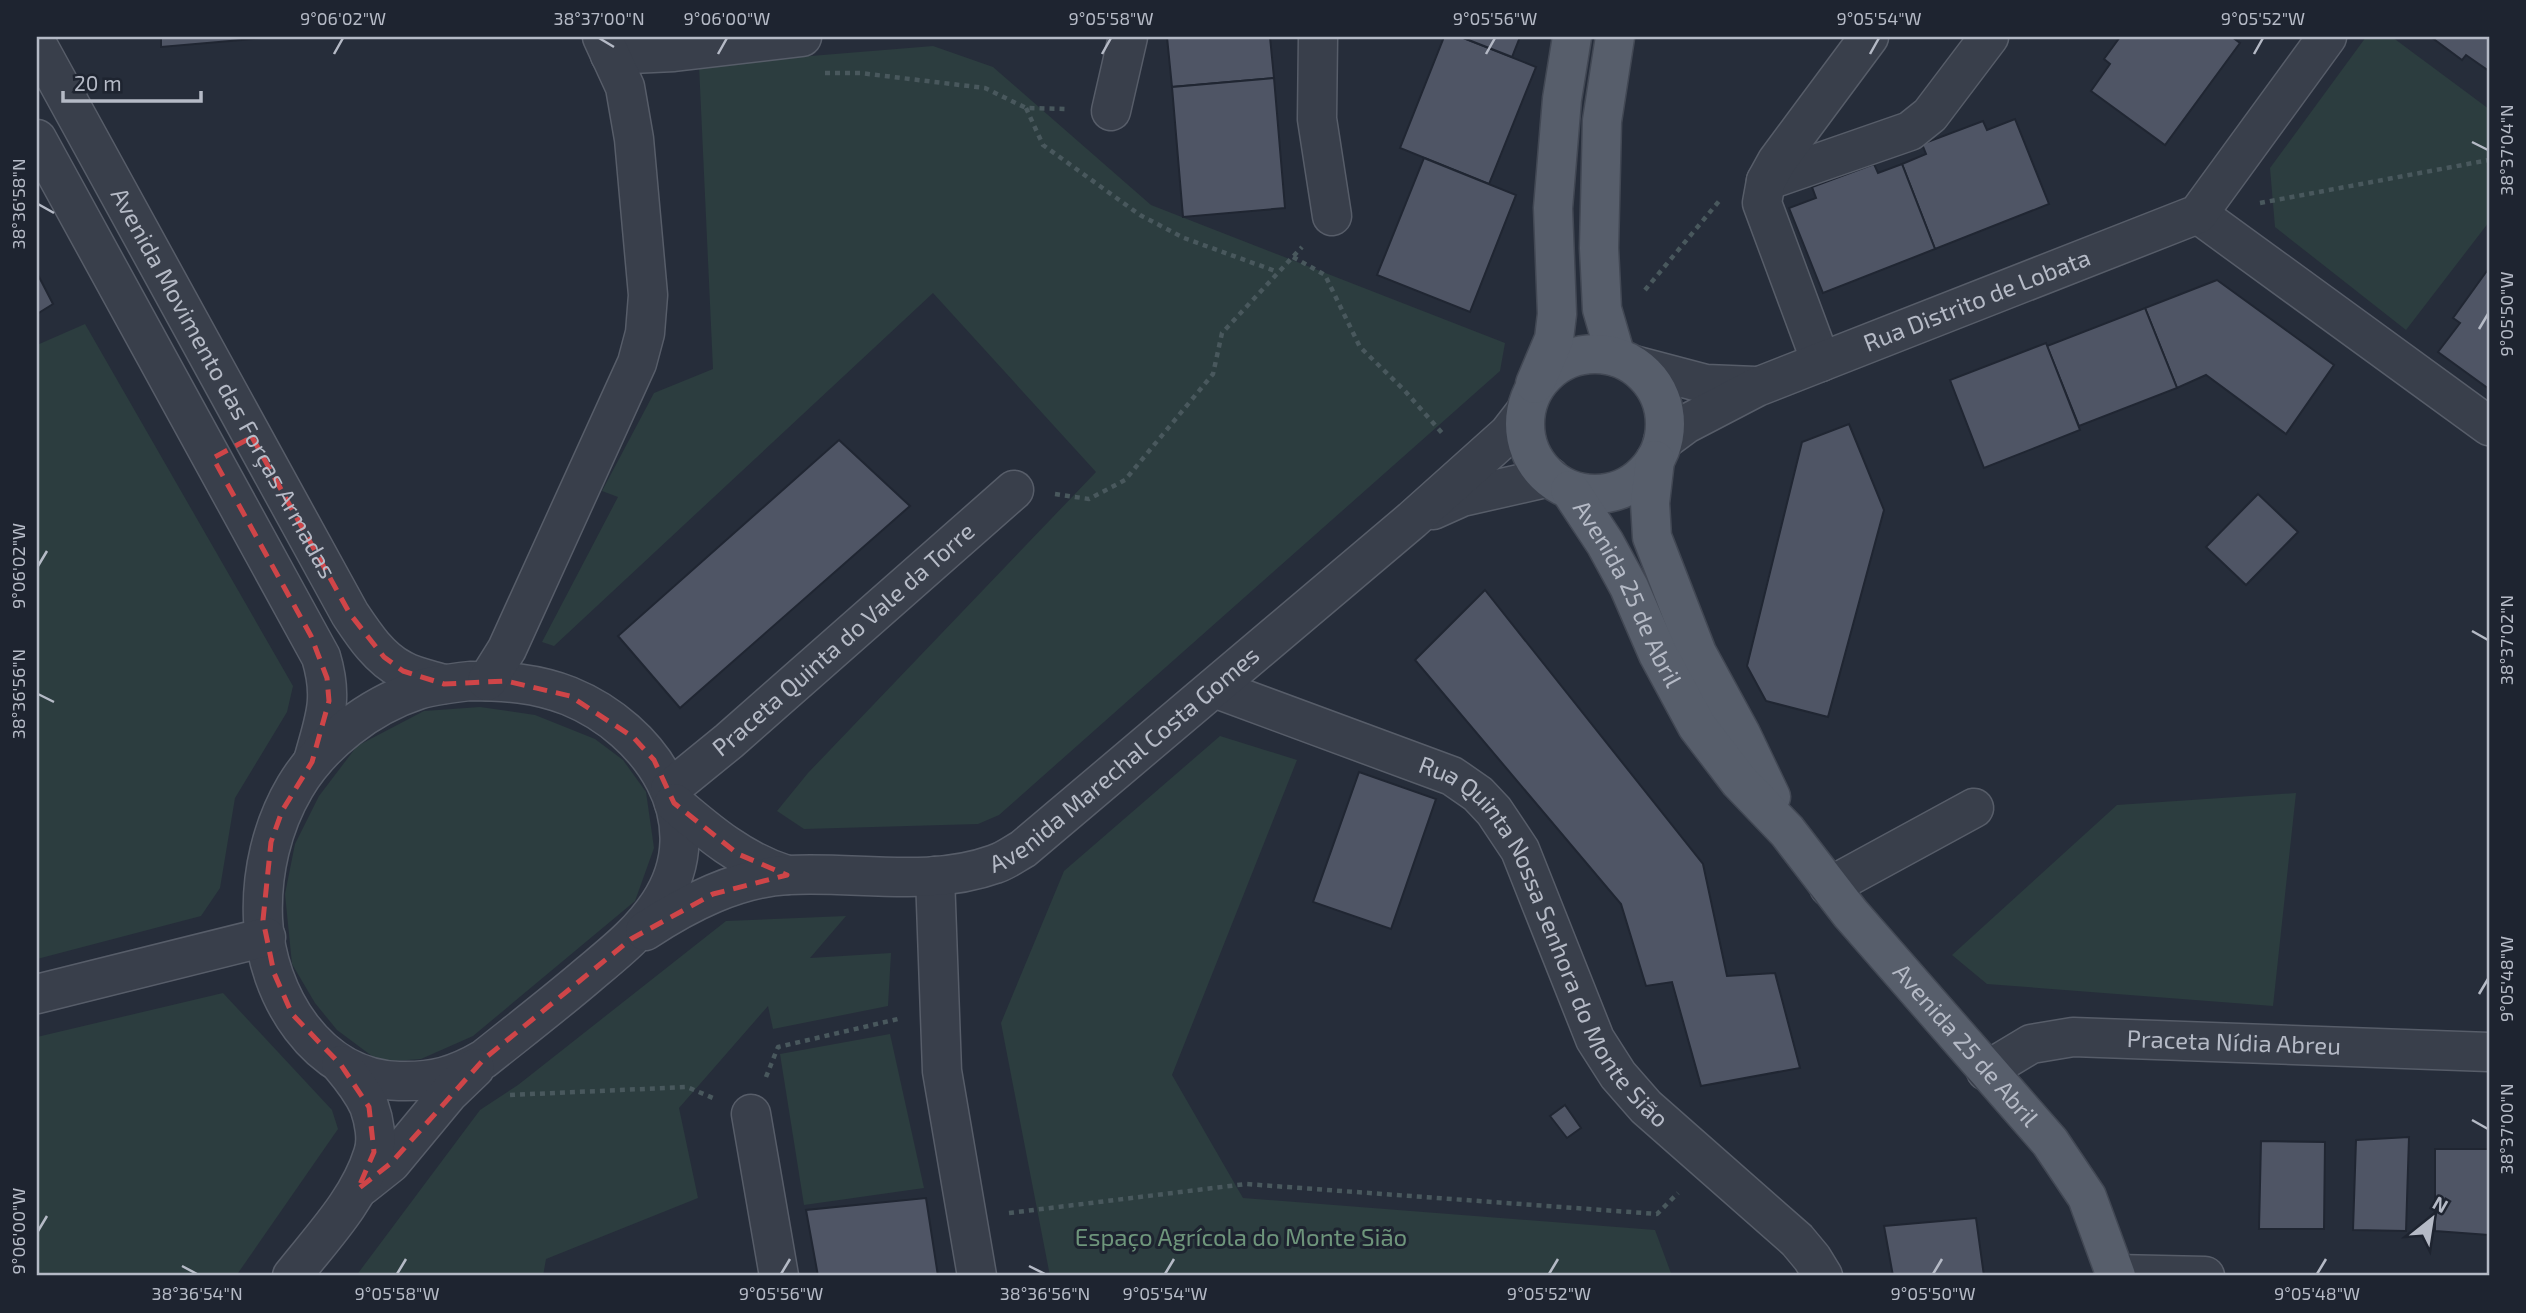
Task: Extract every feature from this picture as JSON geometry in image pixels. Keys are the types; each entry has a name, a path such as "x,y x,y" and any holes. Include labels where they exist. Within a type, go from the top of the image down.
{"main road":[{"path":"1572,37 1562,99 1553,208 1554,340 1529,400 1525,437 1534,459 1560,483 1594,494 1618,490 1639,479 1659,450 1665,419 1660,398 1649,380 1620,352 1602,309 1599,209 1602,121 1615,37"},
{"path":"1529,400 1545,374 1560,362 1578,355 1620,352"},
{"name":"Avenida 25 de Abril","path":"1659,450 1650,503 1652,537 1660,561 1697,653 1741,734 1787,831"},
{"name":"Avenida 25 de Abril","path":"1560,483 1605,543 1629,587 1658,654 1698,726 1739,781 1787,831 1829,887 2050,1142 2087,1197 2116,1275"}],"street":[{"path":"487,681 507,649 524,613 637,363 645,333 648,295 634,139 625,87 606,46 674,52 802,37"},
{"path":"1111,111 1128,37"},
{"path":"1318,37 1317,119 1332,216"},
{"path":"1821,362 1762,204 1766,181 1777,161 1869,37"},
{"path":"1766,181 1910,131 1930,115 1989,37"},
{"path":"2326,37 2197,214 2489,426"},
{"name":"Avenida Movimento das Forças Armadas","path":"37,44 350,614 367,640 383,657 402,671 444,684"},
{"name":"Avenida Movimento das Forças Armadas","path":"37,139 321,657 327,678 329,701 312,762"},
{"name":"Rua Distrito de Lobata","path":"1659,450 1686,424 1757,387 2197,214"},
{"name":"Rua Distrito de Lobata","path":"1620,352 1706,384 1757,387"},
{"name":"Avenida Marechal Costa Gomes","path":"631,939 677,910 745,882 787,875 934,876 968,872 998,863 1023,849 1412,520 1508,433 1529,400"},
{"path":"213,458 252,437"},
{"name":"Avenida Marechal Costa Gomes","path":"1412,520 1462,497 1560,483"},
{"name":"Praceta Quinta do Vale da Torre","path":"672,796 729,741 1014,490"},
{"path":"292,1276 358,1189 374,1152 375,1130 369,1107 358,1087 341,1065 313,1042 292,1014 274,973 265,937 263,897 271,842 282,811 312,762 334,740 376,709 418,690 444,684 506,681 540,686 570,696 615,721 654,760 672,796 679,825 678,852 673,877 661,901 631,939 484,1059 445,1097 391,1163 358,1189"},
{"name":"Rua Quinta Nossa Senhora do Monte Sião","path":"1214,688 1415,761 1452,776 1478,794 1506,827 1520,850 1595,1039 1618,1075 1646,1107 1797,1240 1823,1276"},
{"name":"Avenida Marechal Costa Gomes","path":"672,796 715,838 738,854 766,869 787,875"},
{"path":"1829,887 1973,808"},
{"path":"934,876 942,1071 977,1276"},
{"path":"37,994 265,937"},
{"name":"Praceta Nídia Abreu","path":"1986,1071 2031,1045 2073,1037 2489,1052"},
{"path":"341,1065 382,1081 415,1082 441,1079 460,1073 484,1059"},
{"path":"751,1114 779,1276"},
{"path":"2116,1275 2205,1276"}],"path":[{"path":"821,73 860,73 985,88 1026,108 1111,111"},
{"path":"1026,108 1043,145 1140,215 1184,237 1278,272"},
{"path":"2197,214 2489,160"},
{"path":"1620,352 1732,185 1766,181"},
{"path":"1014,490 1090,499 1125,480 1213,374 1222,333 1332,216"},
{"path":"1293,257 1325,275 1360,347 1446,436"},
{"path":"778,1047 940,1009"},
{"path":"445,1097 687,1087 751,1114"},
{"path":"967,1218 1246,1184 1657,1214"}],"highlighted area":[{"path":"252,437 350,614 384,657 403,671 444,684 506,681 570,696 633,737 654,760 674,803 738,854 787,875 713,894 631,939 484,1059 391,1163 358,1189 374,1152 369,1107 341,1065 292,1014 274,973 263,920 271,842 282,811 312,762 329,701 327,678 311,636 213,458"}],"green space":[{"path":"2366,37 2392,37 2489,109 2489,222 2406,330 2275,227 2270,168"},
{"path":"933,46 993,67 1151,205 1505,343 1500,371 999,815 978,824 804,829 777,811 808,773 1096,472 933,293 554,646 542,642 618,497 602,491 654,393 713,369 699,65"},
{"path":"85,324 293,686 287,712 235,798 220,888 201,916 37,959 37,345"},
{"path":"480,707 535,715 595,739 623,760 646,792 654,848 635,901 473,1036 421,1059 380,1062 337,1030 315,1003 292,964 285,894 295,844 319,796 357,746 424,711"},
{"name":"Espaço Agrícola do Monte Sião","path":"1220,736 1297,760 1172,1075 1243,1198 1655,1230 1672,1276 1050,1276 1001,1023 1064,871"},
{"path":"2296,793 2273,1006 1987,984 1952,955 2117,805"},
{"path":"846,916 810,958 891,953 888,1006 773,1029 768,1006 679,1108 698,1198 546,1259 543,1276 356,1276 480,1110 518,1085 726,921"},
{"path":"223,993 332,1110 338,1129 236,1276 37,1276 37,1037"},
{"path":"890,1034 924,1188 804,1205 780,1054"}],"building":[{"path":"161,37 275,37 161,47"},
{"path":"1167,37 1270,37 1274,78 1172,87"},
{"path":"1444,37 1461,37 1536,67 1489,184 1400,148"},
{"path":"1461,37 1520,37 1512,57"},
{"path":"2120,37 2232,37 2240,43 2165,145 2091,91 2110,64 2104,59"},
{"path":"2431,37 2489,37 2489,71 2466,55 2462,60"},
{"path":"1274,78 1285,208 1183,217 1172,87"},
{"path":"2015,119 2049,204 1935,249 1902,164 1926,154 1922,144 1983,121 1987,130"},
{"path":"1424,158 1516,195 1470,312 1377,275"},
{"path":"1874,164 1878,173 1902,164 1935,249 1823,293 1789,208 1816,198 1812,187"},
{"path":"2489,268 2489,389 2438,352 2460,323 2453,318"},
{"path":"37,273 53,304 37,314"},
{"path":"2217,280 2334,365 2286,434 2206,375 2177,388 2145,308"},
{"path":"2145,308 2177,388 2079,426 2047,346"},
{"path":"2046,343 2080,430 1984,468 1950,380"},
{"path":"1849,424 1884,510 1828,717 1766,701 1747,666 1802,442"},
{"path":"839,440 910,506 680,708 618,636"},
{"path":"2258,494 2298,532 2246,585 2206,547"},
{"path":"1485,590 1703,864 1727,976 1775,973 1800,1068 1701,1086 1672,982 1646,986 1621,904 1415,660"},
{"path":"1359,772 1436,799 1391,929 1313,902"},
{"path":"1565,1105 1581,1128 1567,1138 1550,1116"},
{"path":"2409,1137 2406,1231 2353,1230 2356,1140"},
{"path":"2261,1141 2325,1142 2324,1229 2259,1229"},
{"path":"2435,1149 2489,1149 2489,1235 2435,1231"},
{"path":"926,1198 938,1276 818,1276 806,1210"},
{"path":"1976,1218 1984,1276 1893,1276 1884,1226"}]}
